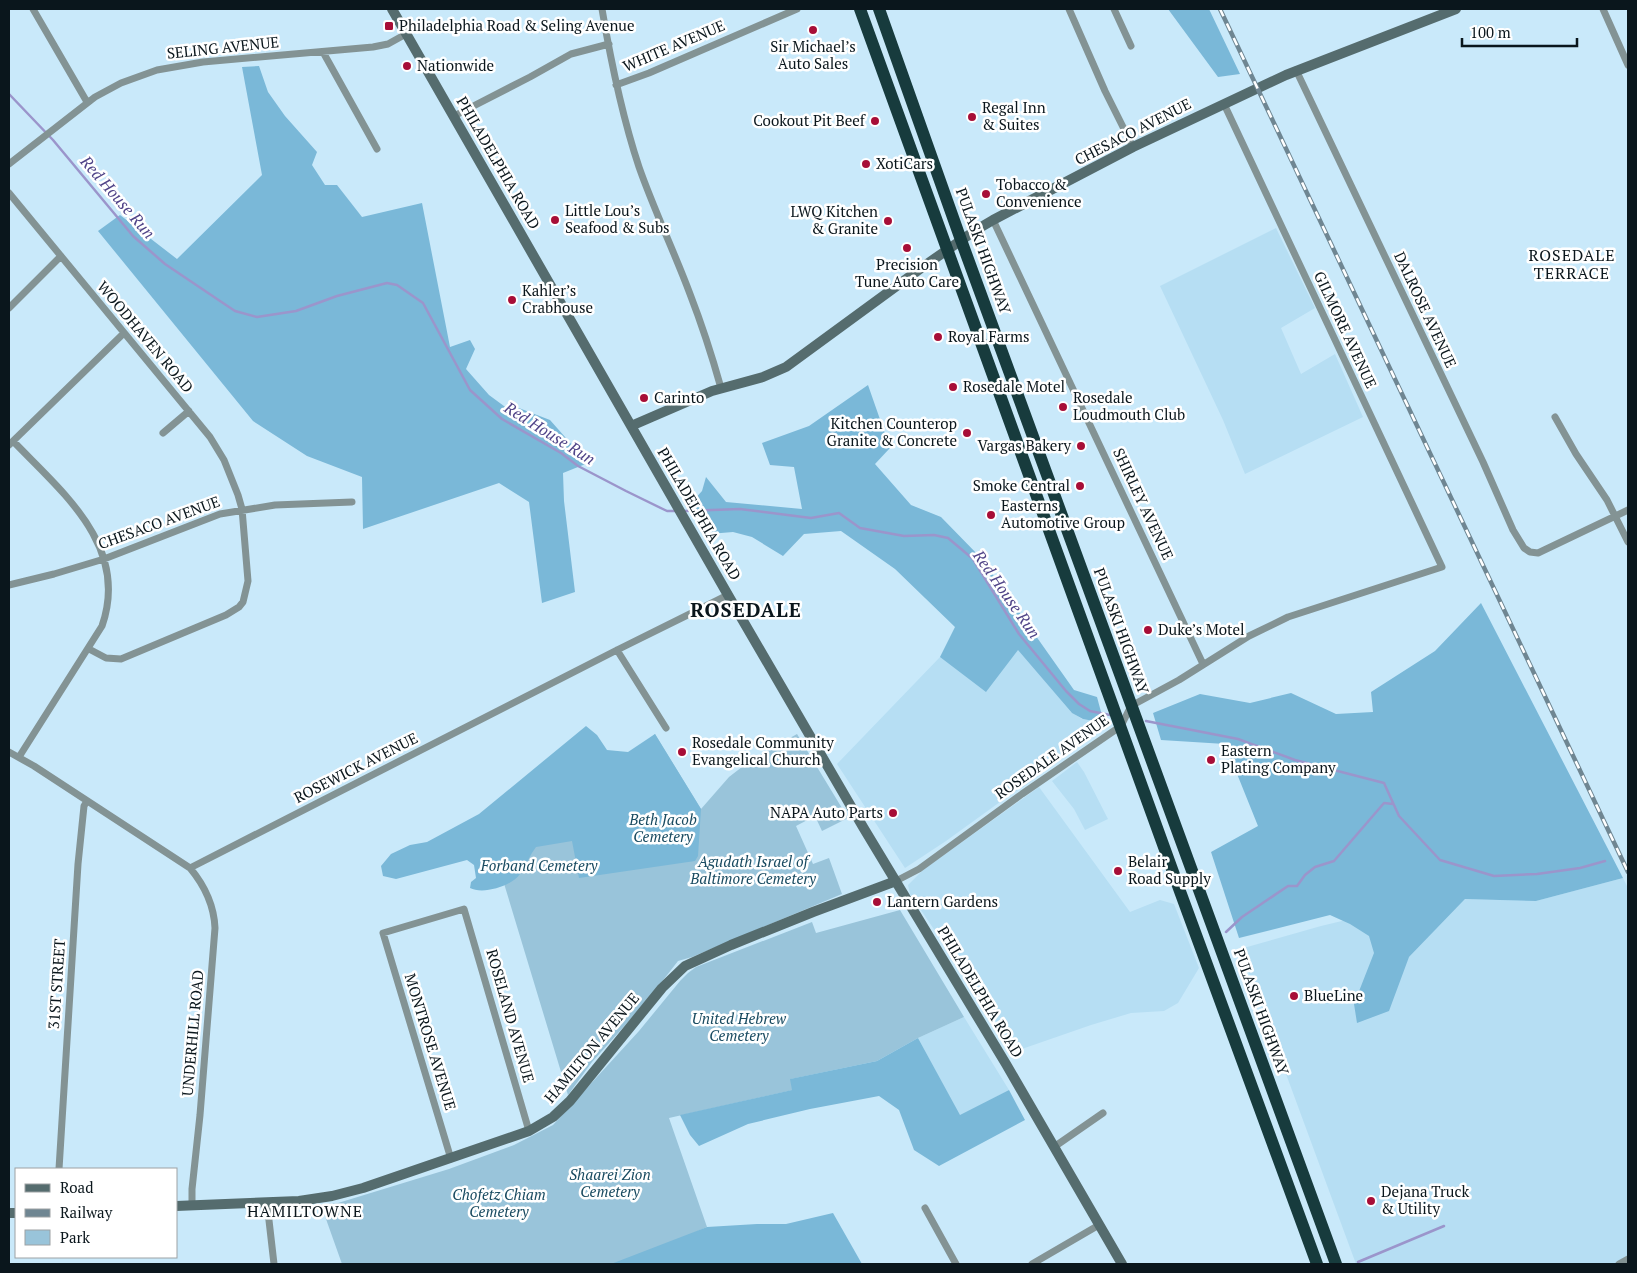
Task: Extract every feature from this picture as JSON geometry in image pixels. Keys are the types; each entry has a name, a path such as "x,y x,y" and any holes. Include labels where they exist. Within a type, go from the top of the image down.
{"highway":[{"path":"860,9 1317,1264"},
{"name":"PULASKI HIGHWAY","path":"879,9 961,240 1336,1264"}],"street":[{"path":"32,9 87,102"},
{"name":"PHILADELPHIA ROAD","path":"392,9 728,595 1122,1264"},
{"path":"602,9 616,85 639,166 652,203 690,294 721,388"},
{"name":"WHITE AVENUE","path":"616,85 649,73 797,9"},
{"path":"1069,9 1105,91 1133,148"},
{"path":"1114,9 1130,46"},
{"name":"CHESACO AVENUE","path":"631,426 721,388 763,377 786,367 961,240 993,220 1133,148 1296,70 1456,9"},
{"path":"1603,9 1628,65"},
{"name":"SELING AVENUE","path":"9,164 87,102 121,83 150,72 171,66 212,61 381,46 406,34"},
{"path":"454,116 571,54 584,49 609,44"},
{"path":"323,52 378,149"},
{"name":"DALROSE AVENUE","path":"1296,70 1483,462 1513,530 1524,548 1530,552 1538,553 1616,516"},
{"name":"GILMORE AVENUE","path":"1203,664 1249,636 1288,617 1442,567 1227,102"},
{"name":"WOODHAVEN ROAD","path":"9,193 210,437 224,460 234,482 242,509 248,581 246,596 239,607 226,615 120,659 106,658 88,649"},
{"name":"SHIRLEY AVENUE","path":"993,220 1203,664"},
{"path":"9,308 61,256"},
{"path":"19,757 102,626 108,606 109,584 104,559 92,531 79,512 66,496 11,443 124,333"},
{"path":"163,433 189,410"},
{"path":"1555,417 1567,440 1602,492 1628,542"},
{"name":"CHESACO AVENUE","path":"9,585 104,559 205,519 242,509 275,505 352,502"},
{"path":"1616,516 1628,510"},
{"name":"ROSEWICK AVENUE","path":"190,868 728,595"},
{"path":"617,650 666,728"},
{"path":"1131,706 1179,680 1203,664"},
{"name":"ROSEDALE AVENUE","path":"896,881 919,869 1120,726 1131,706"},
{"path":"9,752 190,868"},
{"name":"31ST STREET","path":"59,1168 78,864 84,806 87,801"},
{"name":"UNDERHILL ROAD","path":"190,868 206,891 213,911 215,928 192,1206"},
{"name":"HAMILTON AVENUE","path":"178,1206 299,1202 332,1196 381,1183 529,1131 553,1117 570,1101 662,988 685,966 810,913 896,881"},
{"name":"ROSELAND AVENUE","path":"464,909 529,1131"},
{"name":"MONTROSE AVENUE","path":"451,1159 383,933 464,909"},
{"path":"1054,1147 1103,1113"},
{"path":"268,1203 274,1264"},
{"path":"925,1208 956,1264"},
{"path":"1032,1264 1099,1225"},
{"path":"1619,1264 1628,1259"}],"shaded area":[{"path":"1276,228 1315,308 1281,328 1301,374 1335,354 1363,417 1245,474 1223,420 1160,286"},
{"path":"1018,649 1071,712 1082,719 1102,722 1104,727 1023,787 905,868 837,764 941,656"},
{"path":"1077,762 1108,819 1085,830 1074,809 1052,781"},
{"path":"1039,787 1130,912 1160,900 1174,904 1199,968 1178,1003 1164,1011 1131,1013 1019,1050 1011,1043 910,894 908,885 923,870"},
{"path":"1623,878 1628,888 1628,1264 1356,1264 1240,949 1321,926 1392,909 1409,957 1465,899 1536,901"},
{"path":"964,1017 1009,1090 960,1116 918,1038"}],"green space":[{"path":"1168,9 1209,9 1240,74 1218,77"},
{"path":"259,66 268,92 285,116 317,152 312,165 325,185 337,185 362,217 422,203 450,347 470,340 475,349 466,369 489,395 508,409 511,405 550,420 588,463 563,473 564,501 575,592 542,603 529,502 499,483 363,529 362,477 307,456 253,421 98,231 120,215 177,259 262,175 242,67"},
{"path":"868,385 890,448 875,464 911,505 941,517 981,558 1074,690 1097,697 1104,723 1083,719 1072,713 1018,650 986,692 940,657 955,627 895,569 841,531 804,534 783,556 752,537 733,532 709,534 692,502 702,491 706,477 726,502 802,509 794,467 770,465 762,443 809,426"},
{"path":"1481,603 1623,878 1536,901 1465,899 1409,957 1389,1011 1357,1023 1354,1004 1374,953 1369,936 1350,924 1330,915 1239,938 1211,852 1258,826 1225,744 1161,740 1153,713 1200,694 1250,703 1291,693 1336,714 1373,712 1371,692 1435,651"},
{"name":"Beth Jacob Cemetery","path":"586,726 597,735 607,750 628,752 655,734 701,809 698,856 695,861 579,878 572,841 536,847 516,878 504,886 489,890 470,888 471,882 476,878 474,865 467,860 396,879 383,876 381,866 391,854 410,845 427,842 479,814"},
{"path":"655,734 701,809 729,777 751,760 797,734 848,818 822,831 815,816 796,826 813,864 829,858 842,894 692,957 678,961 646,1002 592,1062 568,1095 499,867"},
{"path":"900,910 964,1017 918,1038 877,1061 791,1079 793,1090 669,1118 707,1227 666,1245 613,1264 342,1264 321,1205 338,1203 449,1169 514,1145 553,1125 639,1031 680,981 696,967 812,922 816,933"},
{"path":"918,1038 960,1115 1009,1090 1025,1120 939,1166 914,1150 899,1110 879,1096 810,1109 748,1124 699,1146 690,1135 680,1115 792,1090 790,1079 877,1061"},
{"path":"833,1213 862,1264 611,1264 707,1227 786,1224"}],"waterway":[{"name":"Red House Run","path":"9,94 53,140 133,236 165,264 235,311 257,317 296,311 337,296 387,283 397,285 423,303 470,390 502,419 561,453 578,466 667,511 676,511"},
{"name":"Red House Run","path":"684,511 740,509 811,518 839,513 860,528 904,536 934,535 948,538 973,559 1019,634 1066,691 1079,704 1090,711 1110,715"},
{"name":"Red House Run","path":"1146,721 1238,739 1295,760 1384,783 1399,816 1440,860 1494,876 1537,874 1580,868 1605,861"},
{"path":"1226,932 1242,917 1288,886 1297,886 1305,875 1315,867 1334,861 1384,803 1393,804"},
{"path":"1358,1262 1444,1226"}],"railway":[{"path":"1220,9 1628,872"}],"place":[{"name":"Philadelphia Road & Seling Avenue","path":"389,26"},
{"name":"Sir Michael’s Auto Sales","path":"813,30"},
{"name":"Nationwide","path":"407,66"},
{"name":"Regal Inn & Suites","path":"972,117"},
{"name":"Cookout Pit Beef","path":"875,121"},
{"name":"XotiCars","path":"866,164"},
{"name":"Tobacco & Convenience","path":"986,194"},
{"name":"Little Lou’s Seafood & Subs","path":"555,220"},
{"name":"LWQ Kitchen & Granite","path":"888,221"},
{"name":"Precision Tune Auto Care","path":"907,248"},
{"name":"Kahler’s Crabhouse","path":"512,300"},
{"name":"Royal Farms","path":"938,337"},
{"name":"Rosedale Motel","path":"953,387"},
{"name":"Carinto","path":"644,398"},
{"name":"Rosedale Loudmouth Club","path":"1063,407"},
{"name":"Kitchen Counterop Granite & Concrete","path":"967,433"},
{"name":"Vargas Bakery","path":"1081,446"},
{"name":"Smoke Central","path":"1080,486"},
{"name":"Easterns Automotive Group","path":"991,515"},
{"name":"Duke’s Motel","path":"1148,630"},
{"name":"Rosedale Community Evangelical Church","path":"682,752"},
{"name":"Eastern Plating Company","path":"1211,760"},
{"name":"NAPA Auto Parts","path":"893,813"},
{"name":"Belair Road Supply","path":"1118,871"},
{"name":"Lantern Gardens","path":"877,902"},
{"name":"BlueLine","path":"1294,996"},
{"name":"Dejana Truck & Utility","path":"1371,1201"}],"district":[{"name":"ROSEDALE TERRACE","path":"1572,264"},
{"name":"ROSEDALE","path":"746,610"},
{"name":"HAMILTOWNE","path":"305,1211"}],"park label":[{"name":"Forband Cemetery","path":"539,866"},
{"name":"Agudath Israel of Baltimore Cemetery","path":"753,870"},
{"name":"United Hebrew Cemetery","path":"739,1028"},
{"name":"Shaarei Zion Cemetery","path":"610,1184"},
{"name":"Chofetz Chiam Cemetery","path":"499,1204"}]}
